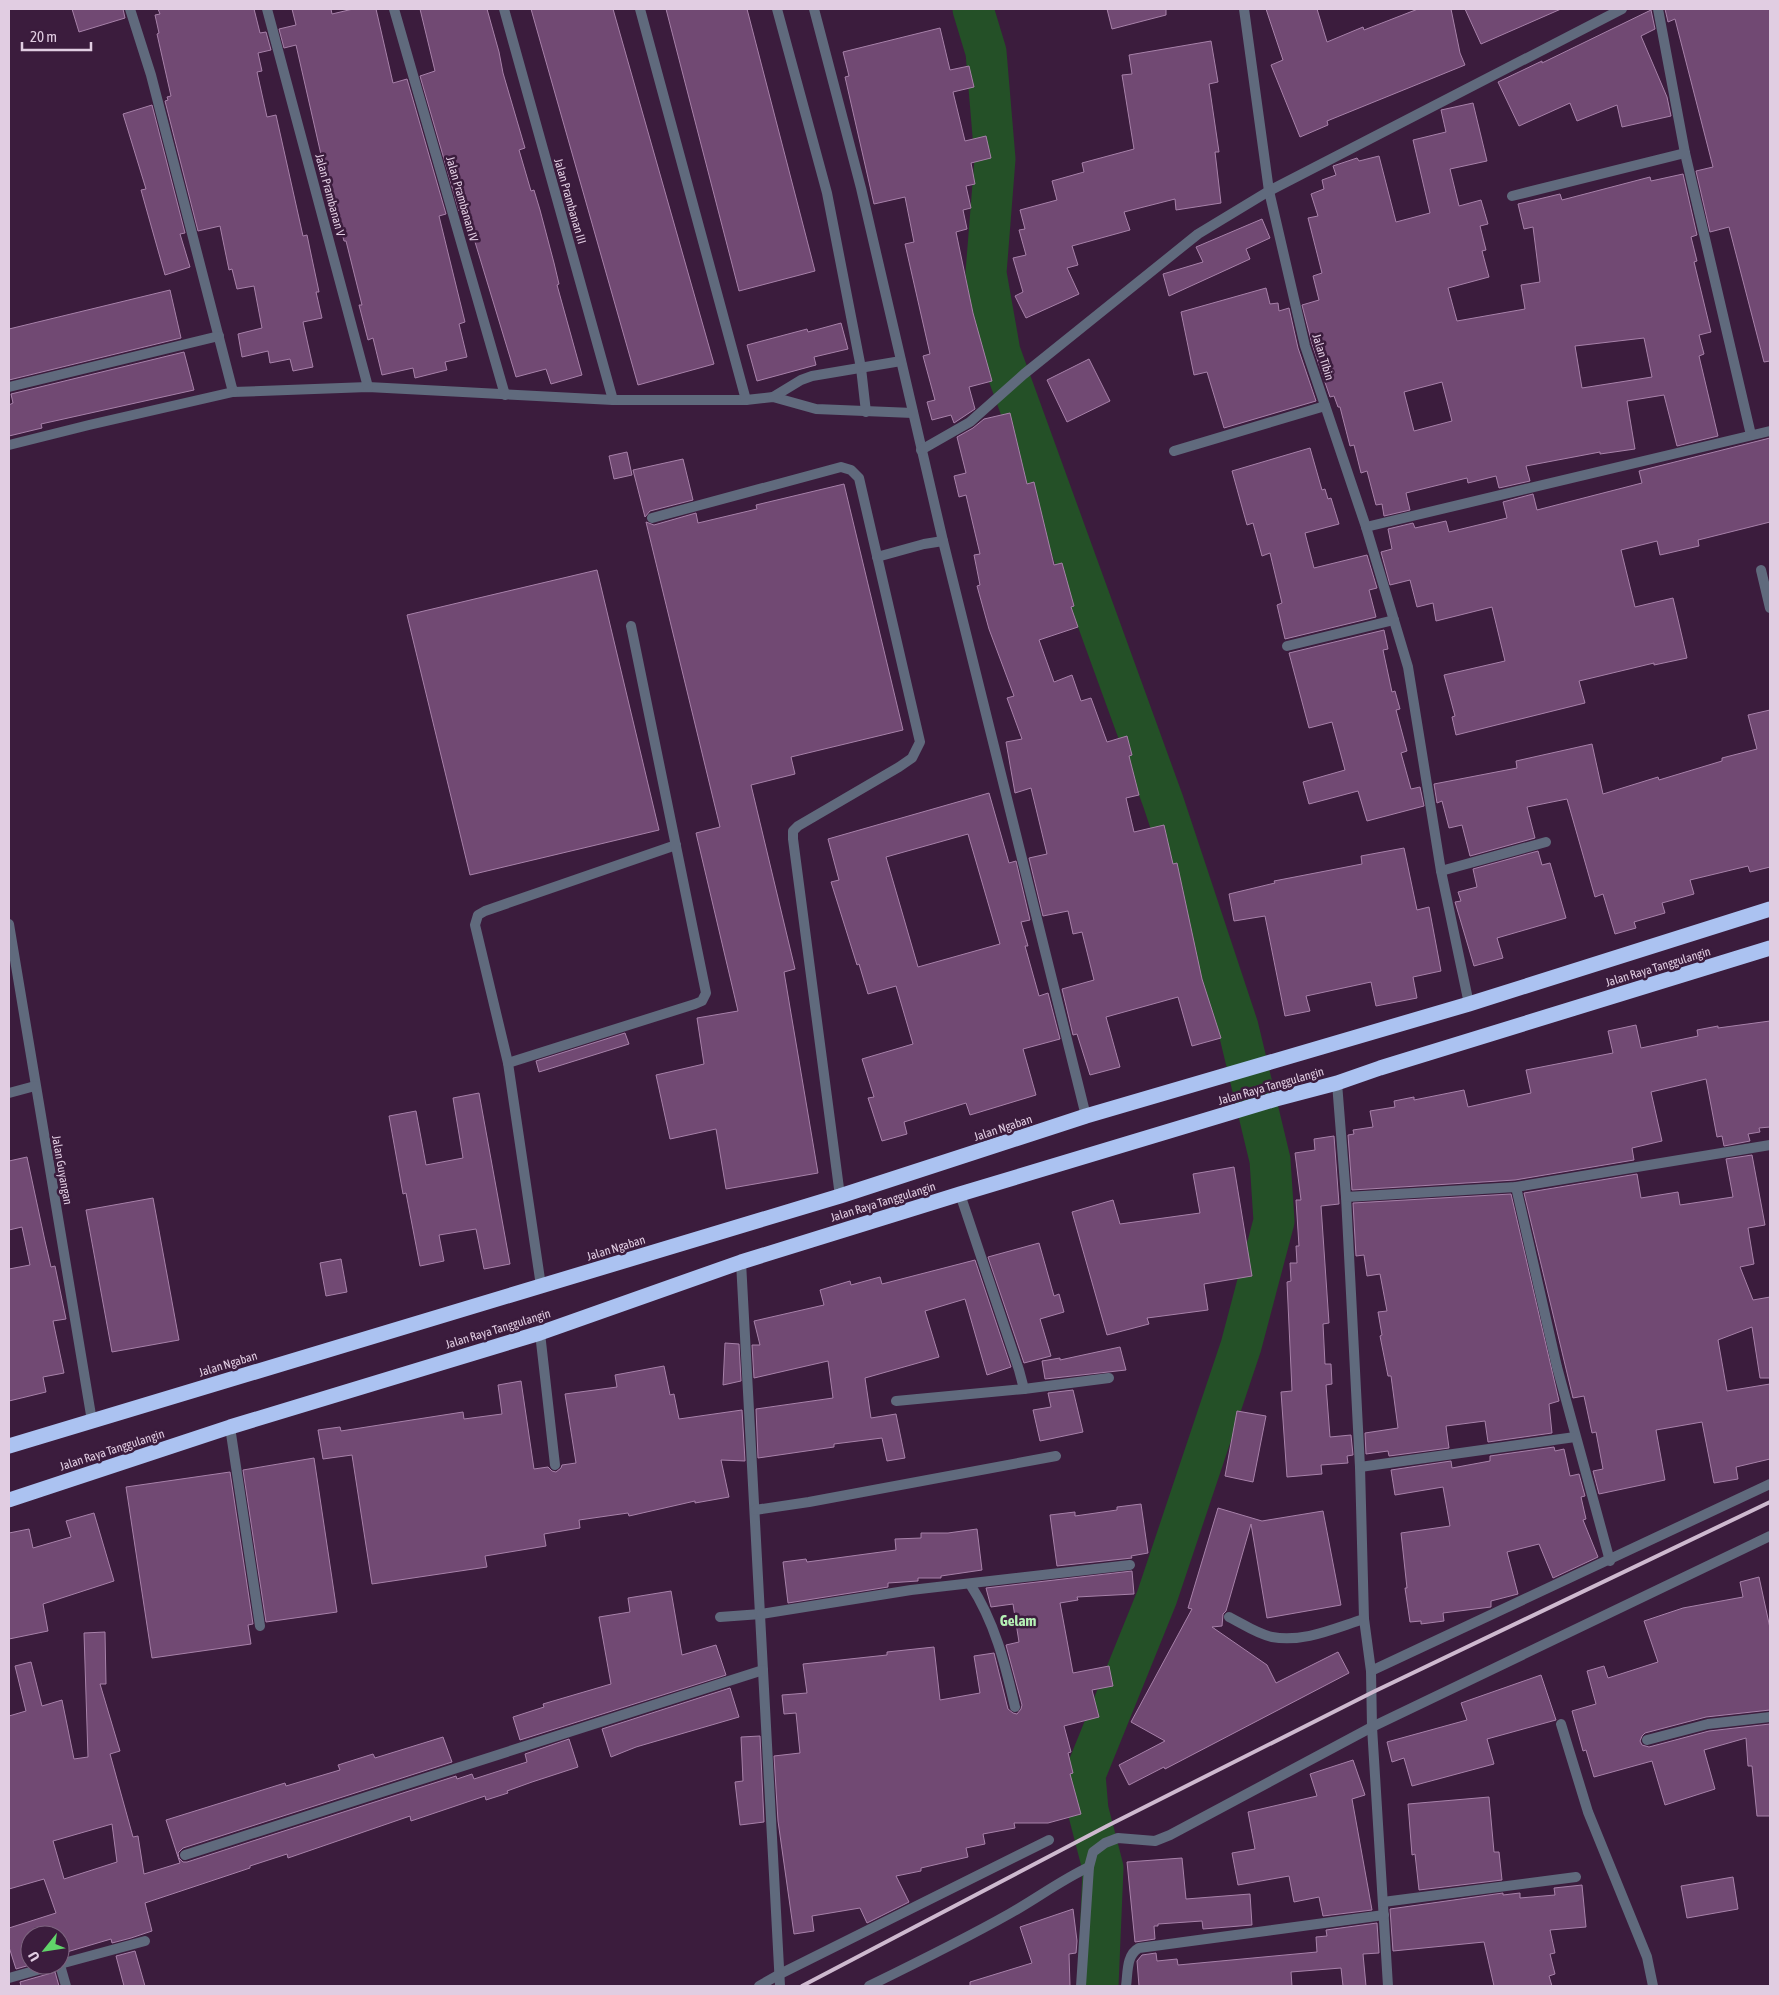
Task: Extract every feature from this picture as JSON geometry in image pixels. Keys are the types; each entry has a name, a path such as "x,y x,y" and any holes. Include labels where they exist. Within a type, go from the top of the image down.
{"highway":[{"name":"Jalan Raya Tanggulangin","path":"1231,1074 1469,1004 1770,909"},
{"name":"Jalan Raya Tanggulangin","path":"9,1500 230,1427 540,1333 741,1262 1276,1099 1337,1083 1380,1068 1770,948"},
{"name":"Jalan Ngaban","path":"9,1446 840,1196 1086,1116 1231,1074"}],"street":[{"path":"130,9 151,75 233,392"},
{"name":"Jalan Prambanan V","path":"267,9 368,387"},
{"name":"Jalan Prambanan IV","path":"394,9 505,395"},
{"name":"Jalan Prambanan III","path":"504,9 613,400"},
{"path":"640,9 746,400"},
{"path":"777,9 827,193 861,368 866,412"},
{"path":"814,9 861,188 943,541 1086,1116"},
{"name":"Jalan Tibin","path":"1244,9 1269,191 1305,346 1366,528 1408,667 1441,871 1469,1004"},
{"path":"921,450 970,422 1024,374 1198,234 1269,191 1622,9"},
{"path":"1658,9 1685,153 1751,435"},
{"path":"1512,196 1685,153"},
{"path":"9,387 219,336"},
{"path":"773,397 801,380 812,376 901,361"},
{"path":"9,445 233,392 368,387 613,400 746,400 773,397 816,409 913,413"},
{"path":"1174,451 1325,406"},
{"path":"1366,528 1770,431"},
{"path":"652,518 841,466 852,470 859,478 920,742 912,758 900,767 798,826 794,831 793,839 840,1196"},
{"path":"877,557 924,544 943,541"},
{"path":"1761,570 1770,608"},
{"path":"1287,646 1394,620"},
{"path":"508,1062 702,1001 706,993 631,626"},
{"path":"1441,871 1546,842"},
{"path":"541,1286 508,1062 475,925 478,915 485,910 676,845"},
{"name":"Jalan Guyangan","path":"9,924 92,1421"},
{"path":"1337,1083 1346,1197 1360,1468 1364,1619 1371,1672 1372,1728 1388,1986"},
{"path":"9,1093 35,1086"},
{"path":"1346,1197 1516,1187 1770,1145"},
{"path":"1516,1187 1554,1358 1610,1561"},
{"path":"960,1194 1024,1389"},
{"path":"741,1262 780,1986"},
{"path":"540,1333 555,1465"},
{"path":"896,1401 1024,1389 1109,1378"},
{"path":"230,1427 260,1626"},
{"path":"1360,1468 1575,1437"},
{"path":"755,1510 1056,1456"},
{"path":"1371,1672 1770,1484"},
{"path":"1081,1986 1089,1868 1093,1852 1106,1843 1118,1838 1155,1841 1170,1835 1372,1728 1770,1536"},
{"path":"720,1617 761,1614 911,1590 1130,1565"},
{"path":"970,1584 983,1603 995,1632 1003,1656 1015,1707"},
{"path":"1229,1617 1258,1632 1273,1637 1291,1638 1311,1636 1364,1619"},
{"path":"186,1855 763,1670"},
{"path":"1647,1740 1708,1724 1770,1717"},
{"path":"1561,1724 1588,1812 1647,1957 1653,1986"},
{"path":"759,1986 1049,1840"},
{"path":"869,1986 970,1936 1073,1875 1089,1868"},
{"path":"1383,1902 1576,1876"},
{"path":"1126,1986 1129,1958 1132,1951 1139,1948 1384,1916"},
{"path":"70,1961 144,1941"}],"building":[{"path":"72,9 123,9 125,18 79,32"},
{"path":"158,9 254,9 260,33 266,32 271,50 258,53 262,71 257,72 267,117 276,115 303,236 307,235 319,292 316,292 322,318 303,322 313,367 293,371 290,359 270,363 268,351 242,357 238,334 262,328 254,286 237,289 232,269 229,270 220,226 198,231 165,101 168,100 167,97 171,96 157,34 159,33 155,15 160,14"},
{"path":"292,9 331,9 332,14 353,9 376,9 393,83 407,79 446,214 439,216 465,322 459,324 467,357 445,362 447,370 415,378 413,368 382,375 373,338 368,340 359,305 362,305 322,159 296,45 284,48 279,29 296,25"},
{"path":"420,9 487,9 525,148 519,150 531,191 534,190 540,210 559,284 557,285 582,375 551,384 546,369 516,377 465,209 459,211 420,76 435,71"},
{"path":"531,9 613,9 714,364 638,385"},
{"path":"666,9 747,9 815,271 739,291"},
{"path":"1107,9 1166,9 1166,15 1112,29"},
{"path":"1266,9 1317,9 1327,42 1363,27 1364,30 1418,9 1451,9 1460,53 1465,65 1327,121 1328,125 1300,137 1271,65 1283,60"},
{"path":"1465,9 1561,9 1481,44"},
{"path":"1665,9 1770,9 1770,361 1764,362 1729,227 1710,232 1696,171 1713,167 1675,19 1668,22"},
{"path":"1651,10 1655,29 1641,36 1667,97 1671,116 1622,127 1617,105 1577,121 1570,103 1519,126 1498,82 1542,61 1542,63"},
{"path":"940,28 950,70 969,66 974,87 953,92 965,141 986,136 991,158 971,163 975,184 966,186 971,208 963,210 967,229 956,232 973,313 992,381 969,387 975,409 954,423 951,415 932,420 927,402 935,400 923,356 930,354 905,244 914,242 905,197 874,204 845,77 849,76 843,52"},
{"path":"1211,41 1218,82 1209,84 1219,152 1215,152 1221,203 1176,210 1175,199 1124,212 1130,230 1072,246 1078,265 1067,268 1079,294 1026,318 1015,296 1023,292 1013,258 1026,255 1019,230 1025,229 1020,210 1057,200 1052,181 1084,172 1082,163 1134,149 1122,75 1132,74 1129,55"},
{"path":"1473,103 1487,161 1450,169 1459,206 1481,200 1488,224 1480,226 1486,250 1482,251 1489,277 1448,288 1457,321 1525,309 1521,285 1540,282 1533,227 1524,229 1518,204 1560,194 1562,200 1650,177 1651,181 1683,174 1697,235 1691,237 1697,261 1694,262 1711,332 1699,335 1704,354 1699,356 1718,436 1677,446 1664,395 1627,401 1635,449 1600,454 1600,452 1526,466 1530,481 1499,488 1496,476 1468,483 1467,478 1406,493 1410,510 1384,516 1382,504 1376,505 1367,471 1361,473 1354,445 1350,446 1340,407 1338,407 1334,396 1330,397 1312,344 1302,305 1319,300 1313,276 1322,273 1308,218 1318,216 1311,194 1324,189 1322,180 1336,175 1333,166 1357,158 1359,161 1379,156 1396,222 1430,213 1413,140 1446,132 1441,110","holes":["1644,338 1652,377 1582,388 1575,346","1442,382 1452,421 1414,431 1404,392"]},
{"path":"152,105 185,233 180,234 190,267 165,275 141,190 146,189 123,114"},
{"path":"1262,219 1270,238 1246,249 1250,259 1169,296 1163,274 1203,262 1196,247"},
{"path":"1266,288 1270,304 1278,303 1279,311 1289,308 1298,348 1316,401 1224,428 1207,372 1194,375 1181,312"},
{"path":"170,290 181,338 9,380 9,329"},
{"path":"841,323 848,349 814,357 816,365 757,381 747,345 807,329 808,332"},
{"path":"184,352 194,390 41,424 42,428 9,436 9,405 13,403 11,394"},
{"path":"1089,359 1110,401 1067,422 1047,380"},
{"path":"1010,413 1027,484 1034,482 1054,565 1062,563 1074,606 1071,607 1078,627 1039,640 1054,682 1072,675 1081,701 1091,698 1107,742 1127,736 1132,755 1129,756 1139,795 1126,798 1134,832 1164,825 1173,864 1177,863 1202,979 1221,1038 1192,1046 1178,997 1106,1017 1120,1067 1090,1075 1077,1034 1073,1035 1062,989 1094,980 1082,932 1073,934 1068,911 1043,916 1029,858 1047,854 1031,788 1015,793 1006,742 1022,739 1007,698 1014,696 989,629 977,586 980,585 974,555 980,554 966,495 959,497 954,476 966,473 957,437 984,419"},
{"path":"1770,438 1770,522 1698,540 1699,546 1660,555 1657,541 1621,550 1635,607 1673,598 1687,658 1654,665 1654,663 1579,681 1585,703 1456,735 1452,717 1455,716 1444,675 1505,661 1492,607 1436,621 1433,603 1417,607 1410,580 1390,585 1381,552 1392,549 1388,529 1413,523 1415,528 1446,521 1449,532 1507,518 1503,502 1533,494 1537,510 1642,483 1639,471"},
{"path":"1310,448 1322,490 1325,489 1328,499 1331,498 1339,524 1305,533 1314,568 1367,555 1377,588 1369,590 1376,617 1285,639 1277,605 1282,603 1270,553 1262,556 1253,523 1247,525 1232,471"},
{"path":"627,452 632,475 614,479 609,456"},
{"path":"683,459 693,500 650,511 645,517 633,470"},
{"path":"844,484 903,730 791,757 795,774 751,785 795,969 784,972 818,1173 726,1189 716,1129 670,1139 656,1075 704,1064 697,1018 738,1011 696,833 720,827 646,522 654,525 696,513 698,523 757,509 756,505"},
{"path":"597,570 659,830 470,875 407,615"},
{"path":"1384,630 1388,649 1383,650 1392,692 1395,691 1400,709 1396,710 1407,751 1401,753 1411,789 1420,787 1424,806 1367,821 1358,791 1309,804 1303,782 1345,770 1332,722 1309,728 1289,653"},
{"path":"1770,710 1770,867 1750,872 1748,866 1690,880 1694,894 1662,903 1665,913 1634,922 1636,928 1615,934 1603,894 1595,897 1567,799 1527,807 1535,838 1470,856 1462,825 1449,828 1442,801 1437,803 1434,784 1517,768 1516,761 1592,744 1603,794 1658,777 1659,780 1722,761 1722,758 1757,749 1748,715"},
{"path":"989,793 1009,863 1016,861 1030,920 1021,922 1028,946 1025,946 1039,996 1048,993 1060,1039 1023,1049 1036,1095 970,1115 966,1103 904,1122 907,1134 882,1141 868,1098 874,1097 862,1059 913,1044 896,986 868,994 831,882 839,880 828,839","holes":["968,834 1000,944 918,967 886,857"]},
{"path":"1404,848 1417,910 1429,907 1441,971 1413,977 1417,998 1376,1006 1371,982 1306,996 1310,1011 1285,1016 1265,916 1234,921 1229,894 1275,883 1274,881 1362,864 1361,856"},
{"path":"1538,851 1542,865 1550,863 1566,918 1497,938 1503,958 1474,966 1455,902 1461,901 1458,892 1477,887 1473,869"},
{"path":"1770,1021 1770,1127 1759,1128 1760,1132 1748,1134 1750,1141 1724,1146 1722,1136 1717,1137 1706,1079 1651,1092 1662,1141 1632,1148 1634,1160 1515,1180 1352,1190 1348,1135 1354,1134 1353,1130 1373,1127 1370,1111 1395,1107 1394,1101 1414,1097 1414,1100 1464,1090 1468,1107 1531,1093 1526,1070 1613,1053 1608,1031 1636,1025 1641,1048 1698,1036 1697,1030"},
{"path":"625,1033 629,1044 539,1072 536,1061"},
{"path":"479,1093 510,1264 484,1269 476,1229 439,1235 444,1261 420,1266 406,1193 403,1194 389,1116 416,1111 426,1165 463,1158 453,1098"},
{"path":"1334,1136 1339,1204 1321,1206 1329,1323 1323,1324 1325,1364 1331,1364 1332,1384 1326,1385 1330,1437 1351,1435 1353,1455 1347,1456 1348,1463 1321,1465 1322,1474 1287,1477 1281,1392 1292,1391 1287,1282 1291,1281 1290,1263 1297,1263 1296,1246 1299,1246 1296,1200 1301,1200 1295,1153 1315,1150 1314,1139"},
{"path":"1752,1155 1765,1225 1748,1228 1754,1264 1740,1267 1753,1300 1770,1297 1770,1378 1760,1378 1752,1327 1718,1340 1727,1391 1770,1384 1770,1459 1736,1467 1738,1479 1714,1483 1702,1422 1656,1430 1665,1480 1599,1494 1593,1471 1603,1469 1596,1432 1592,1433 1584,1396 1573,1398 1524,1193 1637,1174 1641,1198 1678,1192 1680,1205 1733,1197 1726,1159"},
{"path":"27,1157 51,1267 55,1266 66,1319 53,1321 64,1373 43,1377 46,1392 9,1401 9,1269 30,1265 22,1227 9,1230 9,1161"},
{"path":"1234,1167 1252,1276 1204,1284 1208,1310 1147,1318 1149,1324 1107,1335 1072,1212 1113,1200 1120,1224 1200,1213 1193,1174"},
{"path":"1511,1194 1559,1401 1549,1404 1552,1433 1488,1442 1485,1421 1446,1426 1449,1448 1389,1456 1388,1451 1366,1454 1365,1433 1398,1428 1391,1376 1388,1376 1380,1336 1382,1335 1378,1312 1387,1311 1380,1274 1367,1276 1364,1255 1356,1256 1353,1203"},
{"path":"153,1198 179,1340 112,1352 86,1210"},
{"path":"1039,1243 1054,1296 1059,1294 1064,1312 1040,1319 1051,1356 1024,1363 988,1257"},
{"path":"341,1259 347,1292 326,1296 320,1263"},
{"path":"975,1260 1011,1367 987,1375 965,1299 925,1311 939,1357 865,1378 871,1418 896,1414 905,1458 887,1461 882,1438 834,1444 834,1447 758,1458 756,1409 833,1398 828,1361 754,1378 752,1345 760,1345 754,1321 824,1305 820,1290 850,1281 851,1285 880,1277 882,1284"},
{"path":"725,1343 739,1344 741,1381 723,1385"},
{"path":"1120,1347 1126,1370 1045,1379 1042,1361 1060,1358 1060,1360"},
{"path":"664,1366 670,1395 674,1394 679,1419 742,1410 745,1461 721,1460 729,1497 695,1503 695,1501 629,1516 628,1513 579,1520 580,1528 544,1534 546,1546 485,1556 487,1567 372,1584 352,1455 323,1459 318,1430 340,1427 341,1431 463,1412 464,1419 502,1414 498,1385 521,1381 534,1469 548,1467 556,1472 562,1465 576,1463 565,1394 617,1387 615,1375"},
{"path":"1073,1390 1083,1432 1040,1441 1033,1410 1051,1407 1048,1393"},
{"path":"1237,1411 1266,1416 1253,1482 1225,1476"},
{"path":"1554,1447 1555,1451 1564,1449 1570,1476 1579,1474 1585,1496 1581,1497 1586,1519 1583,1520 1598,1557 1553,1578 1539,1544 1507,1552 1518,1594 1491,1601 1491,1607 1443,1613 1444,1621 1421,1624 1421,1621 1410,1622 1405,1588 1407,1588 1401,1533 1450,1526 1443,1487 1395,1495 1391,1470 1451,1461 1452,1468 1490,1461 1490,1456"},
{"path":"314,1458 337,1612 266,1622 243,1470"},
{"path":"230,1472 253,1624 248,1625 251,1644 152,1658 126,1487"},
{"path":"1141,1504 1148,1553 1131,1556 1132,1558 1057,1566 1050,1515 1075,1512 1075,1516 1117,1510 1117,1507"},
{"path":"1218,1508 1262,1521 1323,1511 1341,1605 1267,1618 1251,1524 1226,1611 1223,1614 1222,1626 1212,1627 1267,1665 1276,1683 1338,1652 1349,1673 1165,1769 1164,1767 1129,1785 1119,1765 1165,1741 1131,1722 1192,1609 1188,1608"},
{"path":"94,1513 114,1581 43,1604 48,1631 9,1639 9,1533 29,1529 33,1548 71,1537 66,1521"},
{"path":"977,1529 982,1570 941,1576 941,1578 918,1578 918,1581 888,1583 888,1587 788,1603 783,1562 806,1559 807,1562 896,1550 895,1539 921,1538 921,1533 948,1533"},
{"path":"1132,1571 1134,1594 1077,1597 1078,1600 1060,1603 1073,1673 1109,1666 1113,1686 1092,1690 1099,1717 1064,1726 1071,1752 1068,1753 1073,1773 1070,1774 1081,1814 1048,1823 1014,1823 1015,1828 983,1834 985,1844 966,1848 968,1857 921,1868 921,1871 896,1876 909,1902 867,1923 860,1908 812,1916 814,1931 794,1934 778,1821 774,1756 800,1753 796,1713 784,1714 782,1695 807,1693 803,1664 887,1655 887,1652 934,1647 940,1700 980,1693 974,1656 994,1653 1008,1709 1017,1714 1022,1705 1006,1645 1019,1642 1013,1604 991,1607 986,1588"},
{"path":"1759,1577 1770,1628 1770,1710 1706,1717 1645,1733 1640,1741 1642,1745 1649,1747 1709,1731 1770,1724 1770,1816 1757,1816 1752,1766 1748,1766 1746,1738 1704,1750 1715,1789 1665,1805 1652,1761 1594,1777 1586,1750 1583,1751 1572,1711 1596,1704 1587,1671 1604,1666 1608,1678 1658,1662 1644,1621 1683,1608 1743,1597 1740,1582"},
{"path":"671,1591 682,1655 716,1645 726,1675 520,1740 513,1717 544,1707 543,1704 611,1684 599,1617 630,1612 628,1598"},
{"path":"105,1632 106,1684 100,1684 120,1751 110,1754 133,1837 138,1836 144,1874 180,1863 166,1820 285,1783 286,1786 340,1770 338,1765 373,1754 375,1758 443,1737 452,1762 183,1848 178,1853 179,1858 183,1862 187,1862 456,1776 457,1779 472,1774 474,1779 527,1762 525,1754 569,1739 578,1767 486,1800 485,1796 411,1821 410,1816 288,1858 287,1854 145,1903 152,1931 131,1938 112,1943 111,1939 70,1951 70,1925 20,1925 20,1968 16,1969 9,1947 9,1928 56,1913 44,1879 9,1889 9,1716 26,1711 15,1666 31,1662 42,1706 62,1700 74,1759 88,1757 84,1633","holes":["112,1824 117,1862 64,1879 53,1841"]},
{"path":"1541,1675 1556,1720 1487,1739 1494,1764 1412,1786 1404,1758 1392,1762 1387,1742 1467,1720 1461,1703"},
{"path":"730,1688 739,1717 636,1747 611,1757 602,1729"},
{"path":"760,1736 764,1822 740,1825 735,1782 743,1781 741,1737"},
{"path":"1353,1760 1365,1795 1352,1799 1372,1910 1323,1916 1319,1897 1294,1902 1289,1876 1238,1885 1232,1853 1255,1849 1248,1812 1317,1796 1310,1774"},
{"path":"1489,1797 1494,1852 1499,1852 1502,1880 1419,1890 1415,1854 1412,1855 1408,1804"},
{"path":"1182,1858 1186,1899 1250,1894 1252,1925 1203,1929 1202,1921 1158,1924 1158,1926 1154,1926 1155,1939 1135,1942 1127,1862"},
{"path":"1733,1877 1738,1909 1687,1918 1681,1886"},
{"path":"1582,1885 1586,1927 1550,1930 1555,1953 1550,1954 1555,1974 1549,1976 1552,1986 1494,1986 1484,1942 1393,1951 1390,1909 1503,1893 1503,1895 1520,1893 1520,1898 1555,1895 1554,1888"},
{"path":"1073,1909 1077,1941 1076,1953 1069,1954 1070,1986 970,1986 970,1982 1032,1963 1020,1927"},
{"path":"1377,1923 1379,1953 1363,1954 1366,1986 1343,1986 1341,1968 1291,1972 1292,1986 1139,1986 1137,1961 1142,1955 1156,1953 1157,1961 1177,1959 1178,1965 1317,1952 1316,1937 1327,1936 1326,1930"},
{"path":"135,1951 145,1986 124,1986 116,1956"},
{"path":"44,1975 56,1975 59,1986 21,1986 20,1982"}],"waterway":[{"path":"973,9 986,52 995,159 986,273 1000,352 1163,801 1238,1027 1270,1160 1274,1221 1241,1346 1157,1597 1085,1775 1088,1810 1103,1868 1098,1986"}],"railway":[{"path":"802,1986 1107,1826 1373,1692 1770,1502"}],"district":[{"name":"Gelam","path":"1018,1620"}]}
